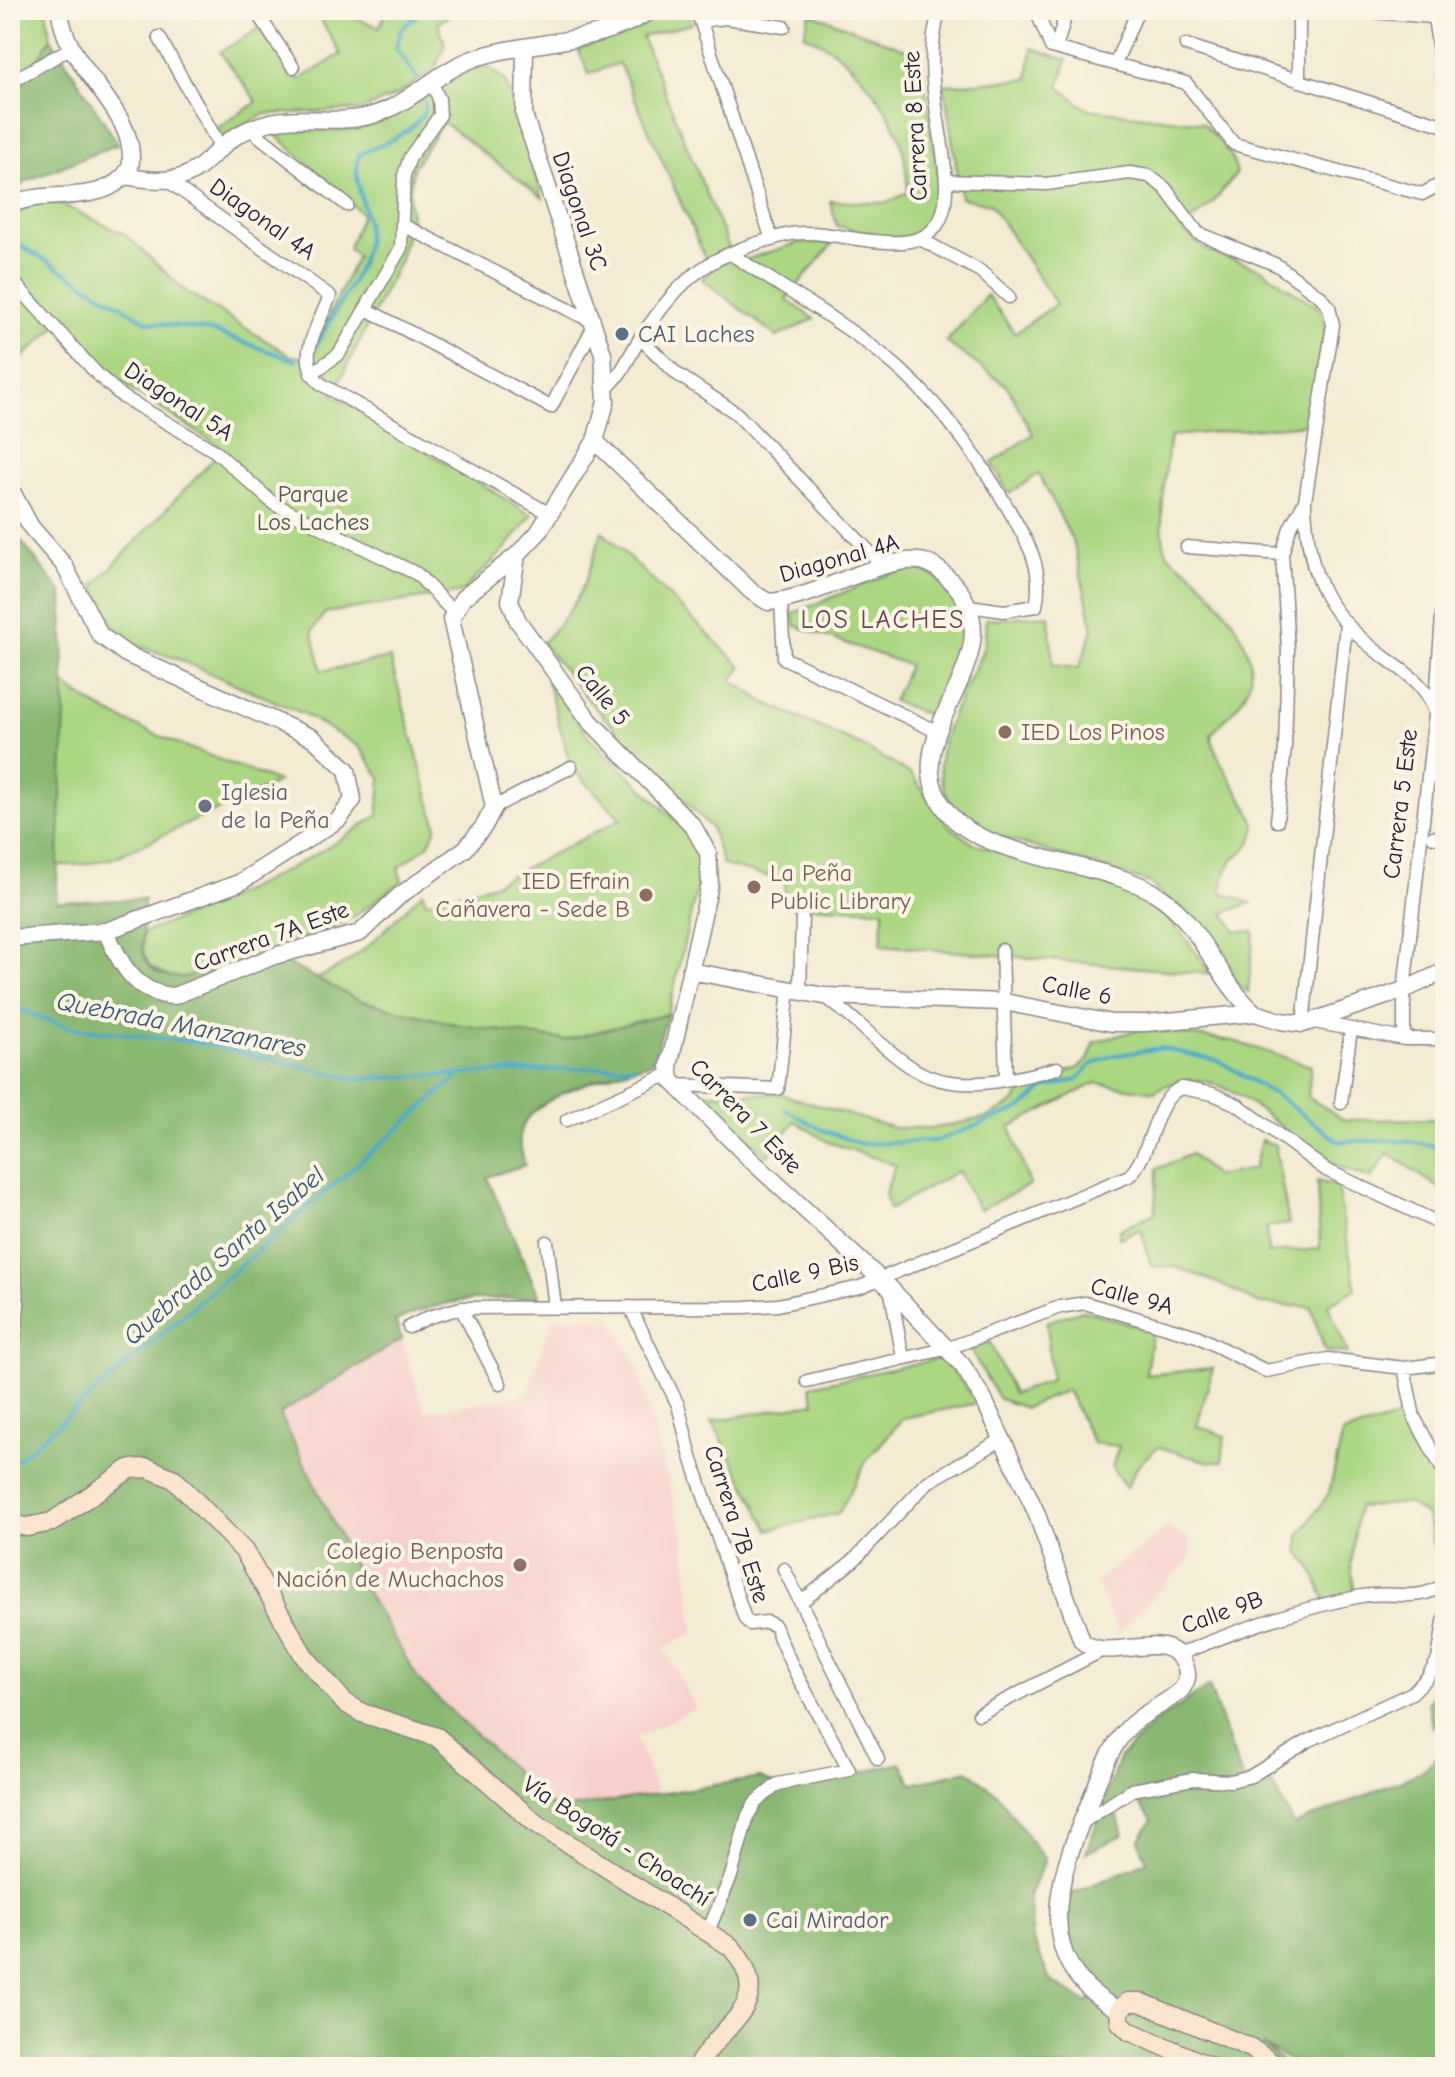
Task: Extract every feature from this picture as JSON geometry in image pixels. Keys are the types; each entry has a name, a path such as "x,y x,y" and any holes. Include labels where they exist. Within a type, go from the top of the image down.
{"main road":[{"name":"Vía Bogotá - Choachí","path":"10,1524 27,1527 52,1522 129,1469 148,1468 165,1474 189,1492 244,1551 304,1656 344,1702 362,1713 437,1737 534,1822 709,1929 739,1956 748,1973 750,1988 739,2016 697,2067"},
{"path":"1211,2067 1129,2031 1120,2022 1119,2010 1128,2002 1140,2002 1251,2048 1278,2067"}],"street":[{"path":"60,10 71,48 126,131 131,160 125,176"},
{"path":"255,10 293,67"},
{"path":"10,205 25,199 100,191 125,176 168,181 189,176 250,129 270,122 369,116 390,108 431,81 474,59 621,26 651,10"},
{"name":"Carrera 8 Este","path":"922,240 942,217 946,181 931,72 933,41 940,10"},
{"path":"1036,10 1054,47 1186,83 1234,144 1422,194 1445,182"},
{"path":"1054,47 1067,10"},
{"path":"1115,64 1138,10"},
{"path":"1299,10 1299,81"},
{"path":"1348,10 1434,14 1445,78"},
{"path":"772,240 698,15 784,27"},
{"path":"159,37 222,150"},
{"path":"1186,45 1445,126"},
{"path":"10,82 71,48"},
{"name":"Diagonal 3C","path":"525,48 524,115 594,324 608,387"},
{"path":"431,81 439,99 440,115 407,166 402,184 403,225 398,254 339,354 311,374 321,384 550,514"},
{"path":"250,129 347,205"},
{"path":"946,181 1046,184 1143,174 1160,183 1198,233 1277,265 1321,297 1331,313 1332,331 1305,501 1312,568 1322,592 1346,625 1417,681 1435,714"},
{"name":"Diagonal 4A","path":"168,181 330,296 306,358 311,374"},
{"path":"366,309 551,407 594,324 403,225"},
{"path":"494,807 460,655 451,628 453,612 471,591 517,555 550,514 595,441 604,415 608,387 625,369 640,338 693,272 711,260 772,240 817,233 901,245 922,240 980,271 1009,297"},
{"path":"731,254 882,354 927,397 981,461 1032,550 1039,572 1036,606 1004,611 969,606 975,629 972,652 936,731 930,774 942,805 952,817 986,839 1153,892 1177,912 1230,989 1255,1013"},
{"name":"Diagonal 5A","path":"10,278 98,375 123,397 215,451 274,504 417,574 453,612"},
{"path":"640,338 677,374 736,413 884,567"},
{"name":"Diagonal 4A","path":"595,441 752,592 768,602 781,601 884,567 904,562 927,562 946,576 969,606"},
{"path":"10,488 31,527 64,565 100,635 126,654 313,738 347,770 353,800 339,819 239,883 106,931 10,938"},
{"path":"1277,821 1285,748 1288,649 1282,554 1290,528 1305,501"},
{"path":"1187,547 1282,554"},
{"name":"Calle 5","path":"517,555 510,601 518,621 590,721 693,826 704,843"},
{"name":"Carrera 5 Este","path":"1404,1039 1404,990 1435,714 1445,575"},
{"path":"781,601 784,658 936,731"},
{"path":"1308,1023 1346,625"},
{"name":"Carrera 7A Este","path":"106,931 116,956 134,980 163,996 174,996 274,956 360,933 399,896 465,849 484,826 494,807 571,767"},
{"name":"Carrera 7 Este","path":"704,843 710,863 710,884 690,971 672,1079 751,1160 885,1283 949,1348 975,1384 1003,1439 1046,1539 1077,1633 1090,1647 1103,1650"},
{"path":"567,1120 672,1079 778,1089 795,990 802,916"},
{"path":"1002,950 1006,1078"},
{"name":"Calle 6","path":"690,971 824,996 1004,1002 1130,1023 1255,1013 1308,1023"},
{"path":"1308,1023 1404,990 1445,971"},
{"path":"824,996 928,1077 964,1084 1057,1068"},
{"path":"1308,1023 1404,1039 1445,1039"},
{"path":"1341,1103 1351,1029"},
{"name":"Calle 9 Bis","path":"409,1327 429,1317 461,1308 778,1305 885,1283 1122,1180 1140,1165 1173,1091 1181,1088 1238,1105 1326,1170 1445,1226"},
{"path":"547,1242 555,1307"},
{"path":"10,1257 16,1304 10,1364"},
{"path":"885,1283 903,1358"},
{"name":"Calle 9A","path":"807,1381 949,1348 1060,1307 1085,1303 1197,1336 1266,1371 1328,1359 1404,1368 1445,1363"},
{"name":"Carrera 7B Este","path":"630,1307 678,1405 691,1457 745,1619 750,1624 767,1622 775,1626 787,1660 815,1704 849,1770 778,1784 756,1802 748,1815 731,1876 709,1929"},
{"path":"461,1308 500,1384"},
{"path":"1404,1368 1414,1417 1445,1474"},
{"path":"801,1602 863,1552 928,1482 1003,1439"},
{"path":"784,1569 878,1759"},
{"name":"Calle 9B","path":"979,1714 1103,1650 1169,1647 1180,1654 1255,1622 1362,1596 1421,1597 1445,1584"},
{"path":"1080,1824 1132,1790 1193,1779 1242,1779 1308,1741 1420,1686 1438,1660 1445,1616"},
{"path":"1119,2010 1082,1985 1060,1939 1058,1899 1080,1824 1111,1753 1125,1732 1182,1689 1188,1676 1180,1654"}],"shaded area":[{"name":"Colegio Benposta Nación de Muchachos","path":"610,1316 638,1367 683,1534 694,1632 664,1648 696,1708 636,1737 657,1794 556,1810 420,1682 369,1596 280,1414 402,1339 425,1411 526,1395 553,1317"},
{"path":"1168,1527 1189,1538 1191,1557 1119,1634 1095,1582"}],"green space":[{"path":"10,10 46,10 51,38 23,85 10,142"},
{"path":"315,10 333,10 379,27 388,10 461,10 438,22 445,44 435,69 397,95 361,110 265,114 222,138 217,128 257,102 220,52 260,28 299,80 341,54"},
{"path":"665,10 687,10 693,23 642,37 735,263 801,242 833,243 786,299 814,319 777,337 702,279 711,271 619,63 589,74 578,49 640,28"},
{"path":"810,13 921,55 940,191 937,212 929,226 918,234 888,237 837,226 830,201 887,203 908,192 905,161 890,117 859,74 833,51 804,35"},
{"path":"51,38 118,144 27,181 10,193 10,105"},
{"path":"1032,48 1067,60 1059,87 1087,109 1203,123 1231,155 1237,173 1212,204 1181,229 1206,250 1261,269 1321,310 1325,329 1308,424 1170,436 1165,478 1162,529 1167,552 1194,575 1227,613 1245,644 1250,660 1246,692 1211,735 1220,760 1255,826 1249,845 1228,867 1221,892 1251,903 1224,913 1236,931 1254,932 1248,992 1236,983 1151,883 988,833 966,819 951,803 942,786 942,748 956,706 983,650 986,619 1049,615 1053,665 1079,668 1093,629 1074,544 1039,474 1009,494 992,463 1033,434 1007,386 946,342 987,295 1015,333 1056,304 990,204 961,198 944,85 1028,79"},
{"name":"Parque Los Laches","path":"475,67 487,67 505,80 543,198 443,122 413,168 409,198 411,218 400,260 333,395 532,515 504,550 462,592 325,613 312,631 322,671 390,658 437,827 428,845 398,868 402,881 352,918 267,953 190,978 170,977 151,967 143,953 143,933 264,881 378,815 381,778 358,746 302,713 175,658 134,645 114,627 94,586 223,449 114,378 61,322 10,369 10,218 33,204 56,202 125,234 184,290 291,356 309,358 357,256 348,249 362,214 272,131 356,130 386,120"},
{"path":"10,527 62,593 65,714 56,902 144,899 142,938 149,966 162,974 178,977 216,970 265,952 358,1000 455,1024 565,1040 668,1014 652,1062 576,1087 540,1107 527,1120 520,1134 525,1165 487,1177 540,1298 449,1303 395,1321 402,1339 280,1414 369,1596 420,1682 556,1810 760,1778 789,1790 901,1763 912,1784 968,1770 997,1794 1045,1860 1029,1895 1033,1940 1050,1980 1087,2003 1098,1992 1073,1946 1068,1922 1068,1895 1147,1862 1139,1841 1152,1820 1134,1797 1116,1809 1123,1835 1086,1853 1119,1759 1151,1725 1209,1686 1244,1783 1267,1775 1294,1825 1421,1772 1445,1749 1445,2067 1300,2067 1263,2044 1288,2067 10,2067"},
{"path":"602,531 742,667 732,680 766,703 862,746 911,774 947,824 972,843 1142,896 1180,932 1210,974 881,945 884,910 782,905 786,881 723,865 711,828 589,701 542,643 566,616 581,592"},
{"path":"915,568 935,577 947,588 959,609 963,624 958,655 930,716 893,701 909,665 796,626 792,614 893,572"},
{"path":"10,584 42,659 67,686 123,720 278,782 114,858 42,867"},
{"path":"546,677 589,737 687,831 704,856 668,1014 565,1040 455,1024 358,1000 316,979 361,951 423,892 426,902 494,884 621,819 571,767"},
{"path":"1141,1029 1233,1041 1311,1066 1308,1097 1345,1120 1445,1119 1445,1192 1388,1153 1371,1178 1332,1164 1221,1086 1199,1080 1177,1082 1155,1092 1095,1083 1010,1127 1030,1185 979,1210 958,1171 889,1210 885,1192 896,1165 828,1142 795,1121 767,1157 703,1093 780,1094 894,1128 936,1128 988,1117 1013,1103 1026,1087 1078,1068 1088,1060 1095,1042"},
{"path":"1261,1140 1275,1145 1289,1224 1266,1227 1268,1253 1320,1249 1317,1181 1337,1186 1356,1289 1328,1305 1348,1353 1325,1351 1311,1307 1260,1304 1176,1267 1151,1266 1141,1229 1119,1238 1119,1230 1155,1213 1157,1169 1191,1154 1215,1176 1254,1169"},
{"path":"1082,1310 1152,1331 1146,1375 1213,1368 1197,1426 1225,1436 1222,1462 1209,1462 1158,1447 1138,1465 1126,1488 1112,1467 1119,1446 1093,1443 1067,1390 1025,1408 999,1399 970,1349 990,1342 1013,1394 1051,1380 1047,1322"},
{"path":"943,1358 978,1403 903,1418 867,1460 839,1513 769,1530 712,1421 815,1403 810,1386"},
{"path":"1404,1416 1430,1467 1445,1486 1445,1546 1433,1545 1427,1516 1407,1503 1358,1507 1351,1565 1355,1594 1326,1601 1312,1569 1299,1552 1299,1536 1329,1493 1343,1433"},
{"path":"1445,1676 1445,1715 1432,1727 1428,1702"}],"waterway":[{"path":"417,78 396,48 401,29 424,10"},
{"path":"315,347 355,276 365,247 367,223 358,185 359,155 410,128 424,112 425,102"},
{"path":"10,244 18,244 148,322 212,331 296,361"},
{"name":"Quebrada Manzanares","path":"10,1006 67,1027 203,1043 355,1079 633,1066"},
{"name":"Quebrada Manzanares","path":"785,1109 822,1130 861,1144 936,1141 1022,1108 1044,1088 1077,1080 1091,1065 1111,1056 1161,1048 1219,1061 1282,1099 1339,1142 1389,1140 1426,1144 1439,1147 1445,1159"},
{"name":"Quebrada Santa Isabel","path":"10,1466 461,1074"}],"place":[{"name":"CAI Laches","path":"622,334"},
{"name":"IED Los Pinos","path":"1005,732"},
{"name":"Iglesia de la Peña","path":"205,806"},
{"name":"La Peña Public Library","path":"754,887"},
{"name":"IED Efrain Cañavera - Sede B","path":"646,895"},
{"name":"Colegio Benposta Nación de Muchachos","path":"520,1565"},
{"name":"Cai Mirador","path":"750,1920"}],"district":[{"name":"LOS LACHES","path":"883,620"}]}
